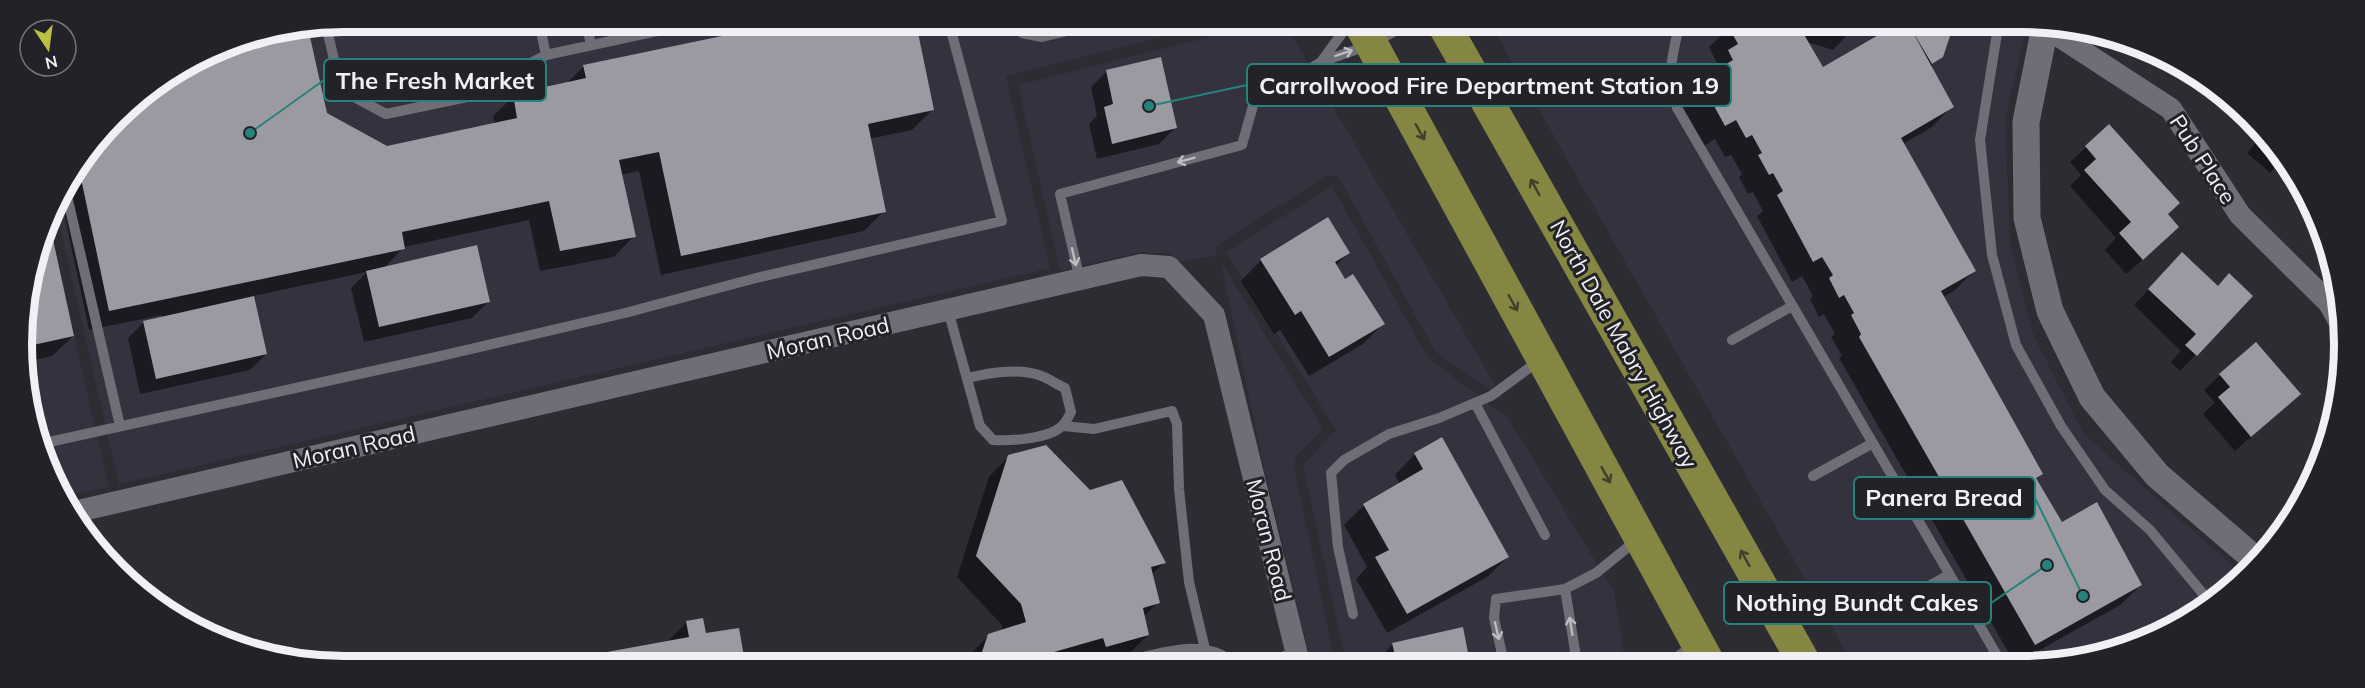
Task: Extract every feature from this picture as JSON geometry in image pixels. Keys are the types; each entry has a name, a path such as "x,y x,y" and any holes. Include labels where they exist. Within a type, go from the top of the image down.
{"main road":[{"path":"1361,32 1543,358 1704,653"},
{"name":"North Dale Mabry Highway","path":"1448,32 1800,656"}],"street":[{"path":"2044,32 2026,122 2027,218 2050,311 2092,397 2157,476 2251,556"},
{"name":"Pub Place","path":"2055,33 2171,108 2240,215 2331,307"},
{"name":"Moran Road","path":"80,511 1141,266 1170,267 1214,315 1298,656"}],"lane":[{"path":"328,32 341,90 386,114 467,97 546,55 591,45 633,32"},
{"path":"541,32 546,55"},
{"path":"588,32 591,45"},
{"path":"47,442 432,358 625,313 756,278 1002,221 951,32"},
{"path":"1021,32 1041,37 1062,32"},
{"path":"1321,62 1359,32"},
{"path":"1080,280 1060,194 1242,145 1254,102 1321,62 1359,32"},
{"path":"1678,32 1672,56 1670,88 1677,108 1997,656"},
{"path":"1997,32 1980,140 1992,255 2016,345 2061,426 2105,490 2150,530 2205,596"},
{"path":"68,199 120,426"},
{"path":"1732,340 1792,306"},
{"path":"948,310 980,426 993,440 1012,441 1043,435 1063,426 1094,429 1172,411 1177,424 1179,489 1189,582 1205,649"},
{"path":"1353,614 1338,547 1331,473 1344,460 1389,434 1439,418 1491,396 1543,358"},
{"path":"967,378 988,373 1019,373 1038,375 1065,388 1071,412 1063,426"},
{"path":"1475,403 1545,535"},
{"path":"1813,476 1873,443"},
{"path":"1502,656 1494,618 1496,599 1565,589 1596,573 1640,537"},
{"path":"1891,607 1949,575"},
{"path":"1565,589 1576,656"},
{"path":"1150,656 1190,647 1227,656"}],"shaded area":[{"path":"324,32 1182,32 1006,76 1050,268 119,484 58,218 84,170 123,123 170,84 224,55 263,42"},
{"path":"1224,32 1290,32 1504,401 1435,351 1341,181 1336,176 1327,176 1221,242 1216,247 1217,255 1181,262 1170,254 1141,252 1060,271 1018,85"},
{"path":"1495,32 2025,32 2005,121 2010,242 2033,334 2083,433 2237,570 2211,592 2177,615 2141,633 2102,646 2041,656 1848,656"},
{"path":"1332,186 1428,358 1508,418 1614,592 1624,656 1344,656 1303,465 1336,430 1226,252"},
{"path":"51,236 109,487 71,495 55,464 42,425 34,385 32,324 42,263"},
{"path":"1221,262 1323,429 1296,456 1294,467 1334,656 1309,656 1262,459"}],"building":[{"path":"741,32 918,32 934,110 868,124 886,212 681,256 659,152 619,160 636,237 560,251 549,201 402,232 405,249 109,311 80,176 123,123 154,96 188,73 244,48 309,33 327,113 387,146 517,118 513,94 586,78 583,65"},
{"path":"1731,32 1803,32 1823,67 1884,32 1913,32 1954,107 1901,138 1976,271 1941,291 2043,474 2036,478 2062,522 2097,502 2142,585 2035,645 1859,337 1861,334 1851,315 1854,313 1844,295 1839,298 1829,278 1833,275 1822,257 1813,262 1777,195 1783,191 1773,173 1769,175 1758,155 1762,153 1752,135 1746,138 1736,120 1725,126 1700,80 1733,60 1728,50 1738,44"},
{"path":"1913,32 1951,32 1943,57 1932,64"},
{"path":"1161,57 1177,128 1112,144 1104,107 1113,104 1106,70"},
{"path":"2109,124 2180,203 2168,214 2179,227 2143,260 2119,233 2131,222 2084,170 2096,159 2085,146"},
{"path":"1328,217 1350,253 1335,262 1345,279 1353,274 1385,324 1329,357 1301,311 1295,315 1260,259"},
{"path":"52,233 74,336 32,345 34,303 42,263"},
{"path":"477,245 490,302 379,327 366,271"},
{"path":"2182,252 2218,286 2229,273 2253,296 2197,356 2185,345 2196,334 2148,289"},
{"path":"254,296 267,354 156,379 143,321"},
{"path":"2256,342 2301,394 2251,437 2218,397 2230,387 2219,374"},
{"path":"1442,437 1509,557 1407,614 1375,557 1389,550 1363,504 1423,469 1414,453"},
{"path":"1046,445 1090,490 1122,480 1166,563 1151,567 1160,603 1143,608 1149,635 1106,647 1103,638 1054,652 1052,656 986,656 982,652 988,634 1026,622 1021,604 976,556 1008,455"},
{"path":"703,618 706,633 739,628 744,656 608,656 607,652 689,637 686,621"},
{"path":"1463,627 1469,656 1395,656 1392,643"}],"place":[{"name":"Carrollwood Fire Department Station 19","path":"1149,106"},
{"name":"The Fresh Market","path":"250,133"},
{"name":"Nothing Bundt Cakes","path":"2047,565"},
{"name":"Panera Bread","path":"2083,596"}]}
